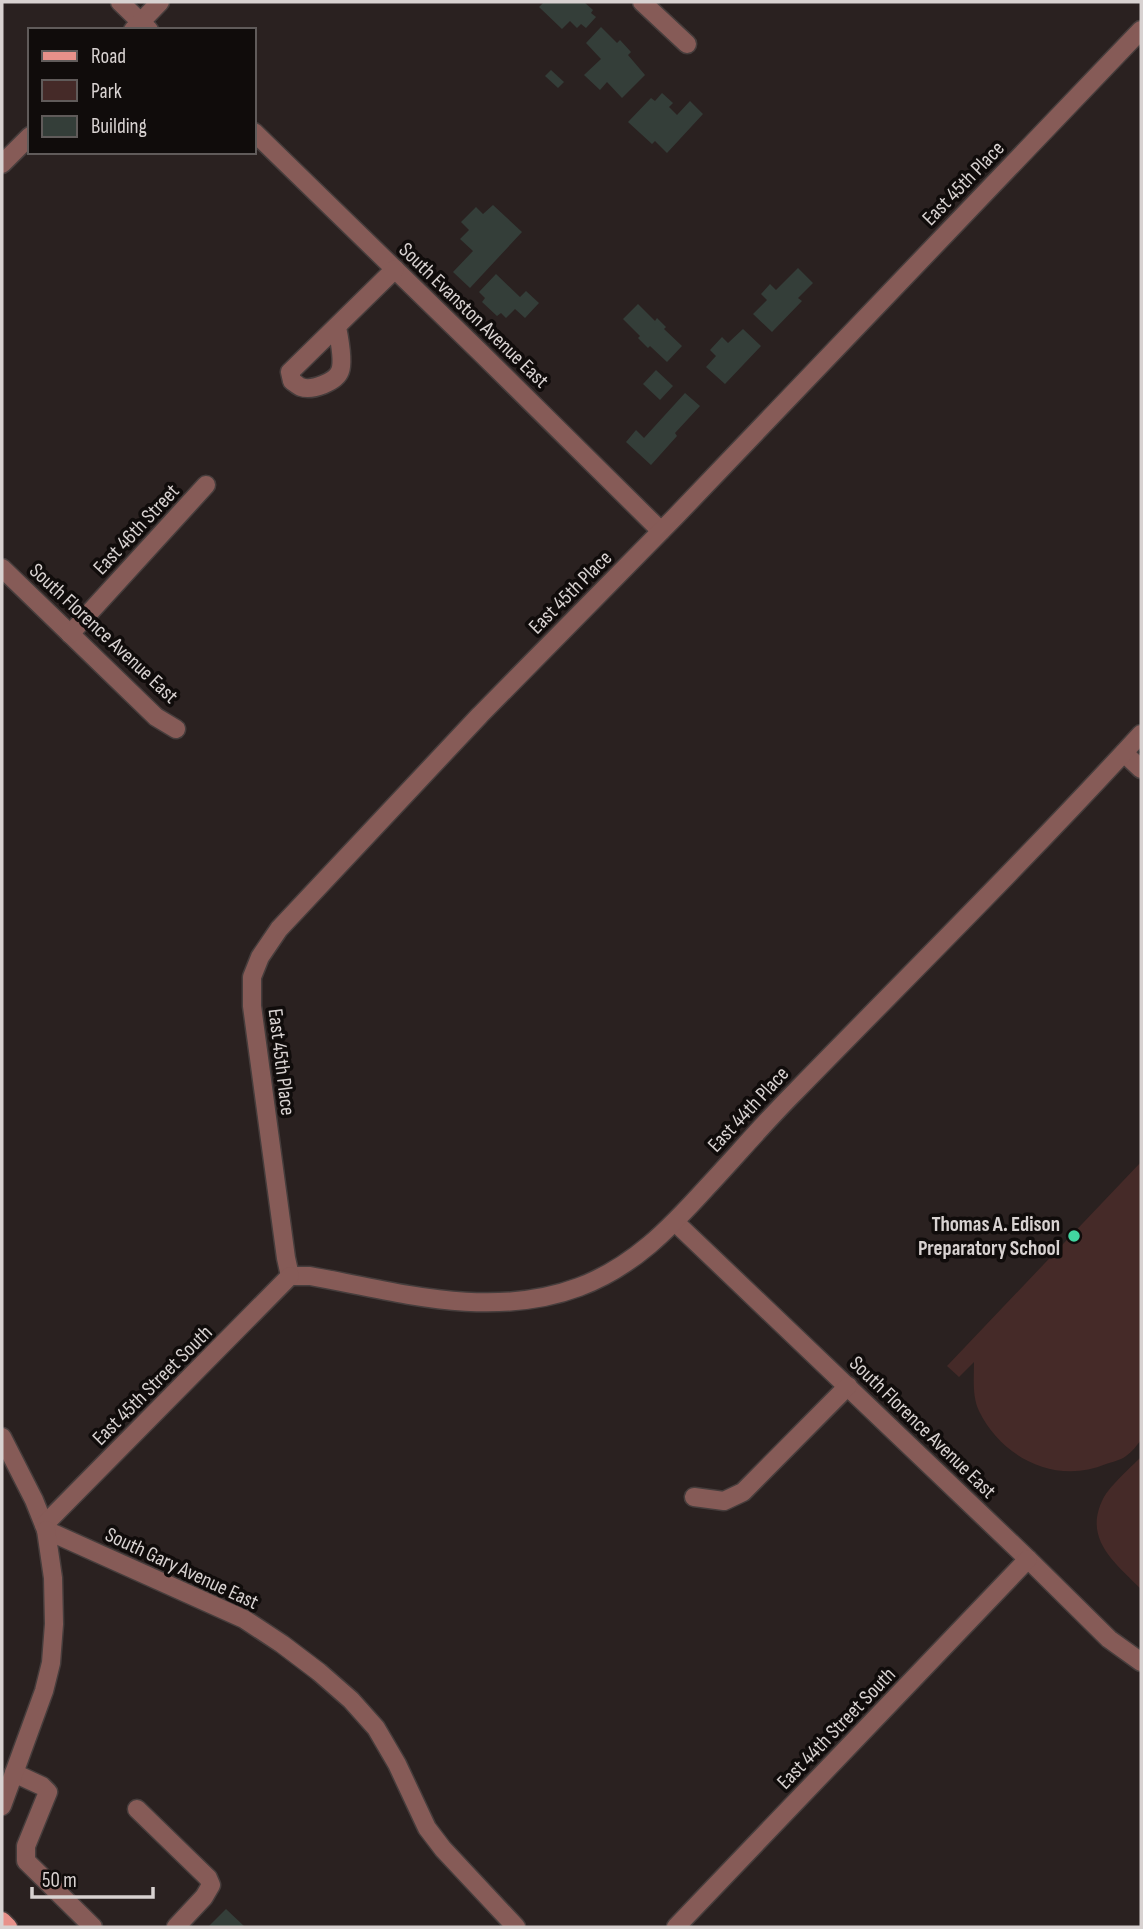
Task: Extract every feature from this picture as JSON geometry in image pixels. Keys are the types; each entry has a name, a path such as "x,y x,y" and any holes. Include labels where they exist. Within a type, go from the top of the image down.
{"main road":[{"path":"2,1921 8,1927"}],"street":[{"path":"120,2 141,27 160,2"},
{"path":"642,2 687,44"},
{"name":"East 45th Place","path":"290,1276 252,1006 252,977 260,957 279,929 480,715 661,531 1141,30"},
{"name":"South Evanston Avenue East","path":"256,134 661,531"},
{"path":"2,164 28,138"},
{"path":"337,327 395,269"},
{"name":"East 46th Street","path":"70,634 206,485"},
{"name":"South Florence Avenue East","path":"2,568 156,717 176,729"},
{"name":"East 44th Place","path":"290,1276 310,1276 450,1301 512,1302 579,1287 613,1272 637,1257 675,1222 793,1094 922,964 1141,734"},
{"path":"1124,753 1141,769"},
{"name":"South Florence Avenue East","path":"675,1222 1109,1639 1141,1662"},
{"name":"East 45th Street South","path":"45,1528 290,1276"},
{"path":"694,1497 724,1502 743,1492 848,1386"},
{"path":"2,1437 45,1528 53,1578 54,1624 51,1663 44,1691 2,1806"},
{"name":"South Gary Avenue East","path":"45,1528 244,1619 319,1672 351,1700 376,1728 397,1764 427,1828 469,1879 516,1927"},
{"name":"East 44th Street South","path":"676,1927 1028,1559"},
{"path":"14,1773 42,1786 48,1792 26,1846 26,1861 93,1927"},
{"path":"137,1809 208,1878 211,1885 204,1897 176,1927"}],"green space":[{"path":"1141,1162 1141,1440 1122,1459 1114,1462 1087,1470 1050,1469 1016,1454 989,1428 975,1399 974,1362 959,1377 947,1366"},
{"path":"1141,1457 1141,1589 1104,1548 1097,1525 1098,1512 1104,1497"}],"building":[{"path":"544,2 584,2 596,17 586,28 581,24 577,28 570,21 562,29 539,7"},
{"path":"601,27 617,43 620,40 631,52 628,55 645,75 622,98 607,82 600,90 584,75 601,59 586,43"},
{"path":"551,70 564,82 558,88 545,76"},
{"path":"662,93 673,103 669,107 677,115 690,101 703,114 667,153 655,141 652,144 628,122 651,98 655,101"},
{"path":"493,205 522,232 470,288 453,272 473,251 460,239 469,230 461,222 476,207 483,214"},
{"path":"798,268 813,283 798,298 802,301 772,332 753,314 767,300 761,294 770,284 776,290"},
{"path":"496,274 520,297 526,291 539,303 525,318 515,309 506,318 501,313 497,316 482,302 485,298 479,292"},
{"path":"638,304 655,321 657,318 666,327 664,329 682,346 667,362 650,346 648,348 623,319"},
{"path":"743,329 761,346 725,384 706,367 716,356 710,350 722,337 728,343"},
{"path":"656,370 673,386 660,400 643,384"},
{"path":"685,393 700,406 651,465 626,442 636,430 644,438"},
{"path":"226,1909 245,1927 208,1927"}],"place":[{"name":"Thomas A. Edison Preparatory School","path":"1074,1236"}]}
